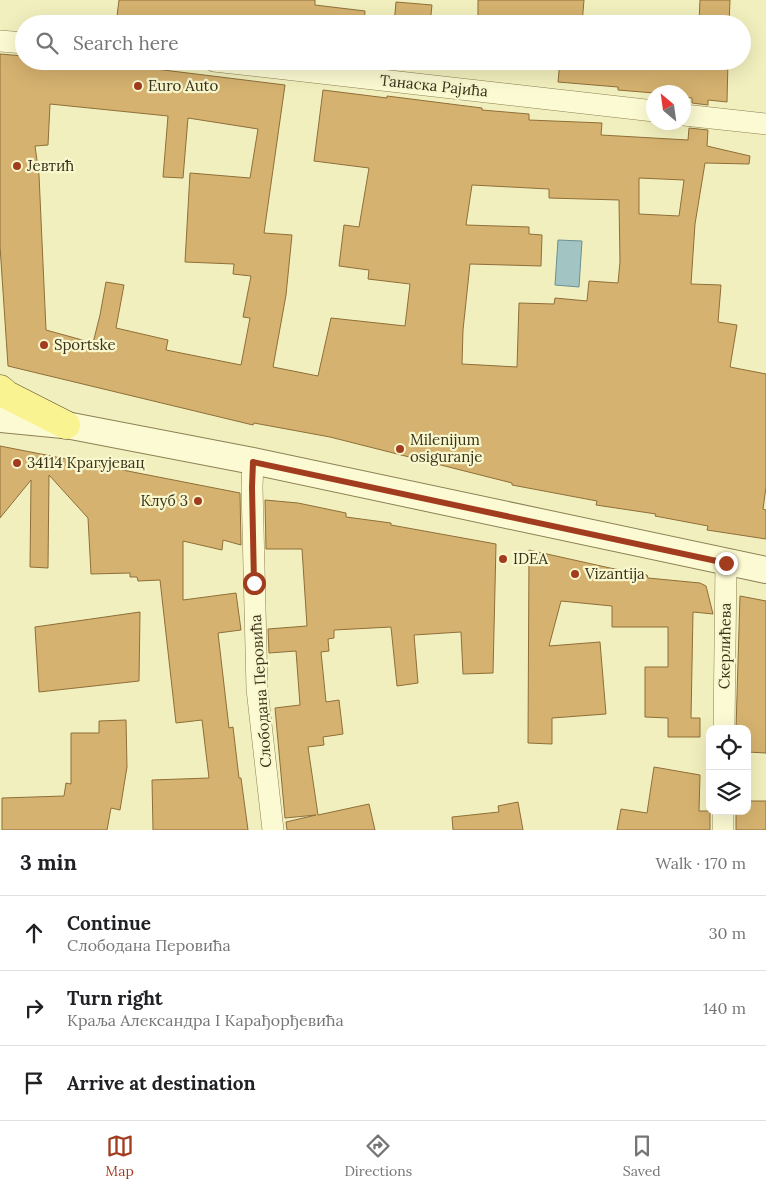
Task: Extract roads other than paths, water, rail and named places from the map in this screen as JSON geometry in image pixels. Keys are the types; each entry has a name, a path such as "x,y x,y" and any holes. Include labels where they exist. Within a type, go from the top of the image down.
{"main road":[{"path":"0,389 7,396 66,425"}],"street":[{"path":"0,41 15,42"},
{"name":"Танаска Рајића","path":"293,70 646,110"},
{"path":"691,116 766,124"},
{"path":"0,406 66,425 253,462 766,570"},
{"path":"0,419 66,425"},
{"name":"Слободана Перовића","path":"253,462 252,496 257,689 273,830"},
{"name":"Скерлићева","path":"724,725 726,563"},
{"path":"722,830 723,815"}],"water":[{"path":"558,240 582,241 579,287 555,285"}],"place":[{"name":"Euro Auto","path":"138,86"},
{"name":"Јевтић","path":"17,166"},
{"name":"Sportske","path":"44,345"},
{"name":"Milenijum osiguranje","path":"400,449"},
{"name":"34114 Крагујевац","path":"17,463"},
{"name":"Клуб 3","path":"198,501"},
{"name":"IDEA","path":"503,559"},
{"name":"Vizantija","path":"575,574"}]}
